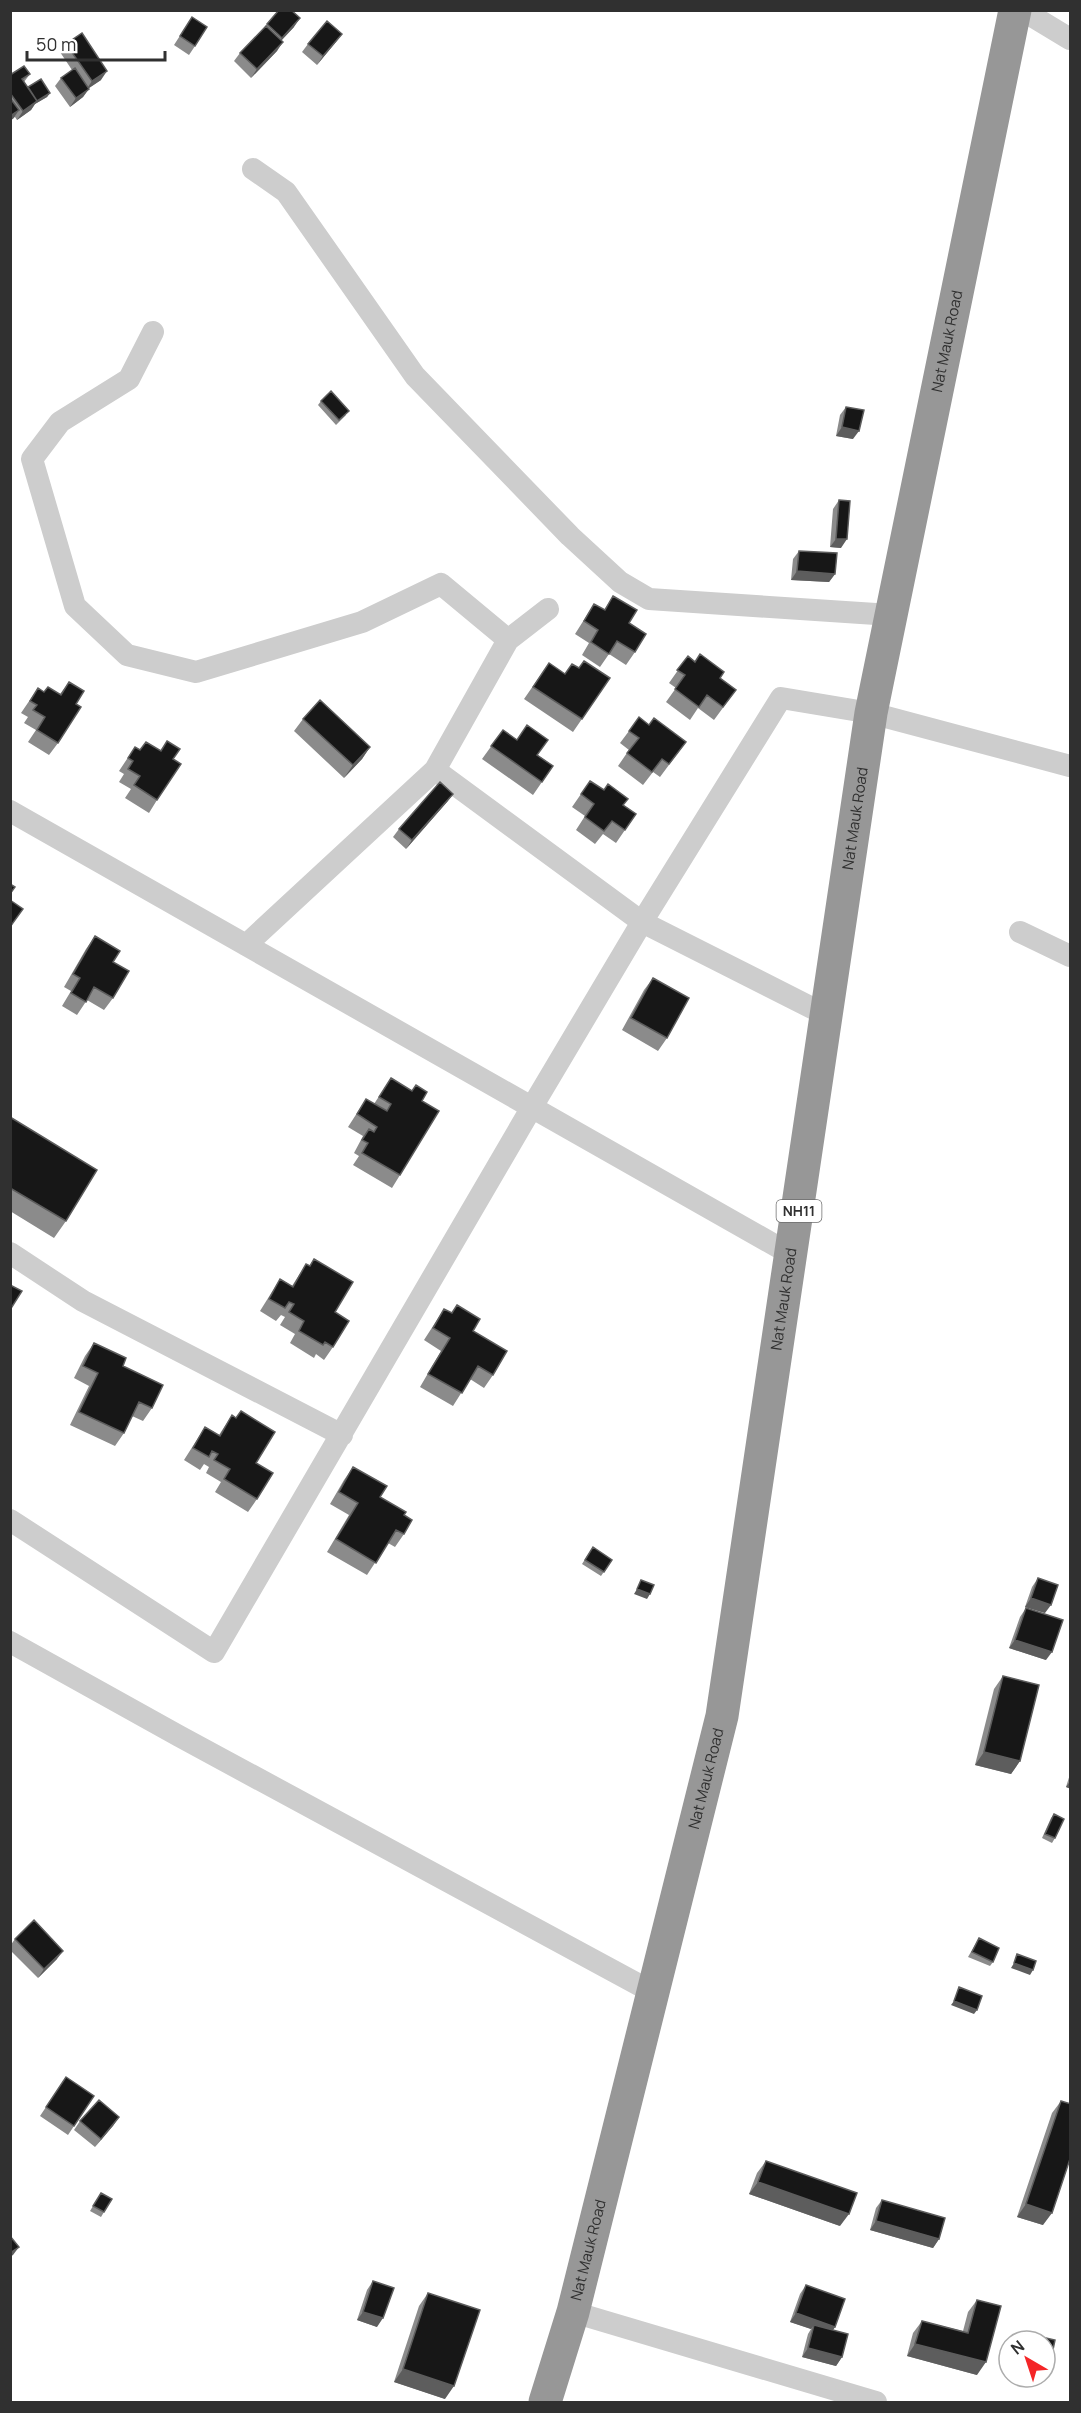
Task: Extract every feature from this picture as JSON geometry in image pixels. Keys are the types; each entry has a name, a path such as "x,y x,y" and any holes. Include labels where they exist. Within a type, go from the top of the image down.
{"highway":[{"name":"Nat Mauk Road","path":"545,2403 573,2312 722,1716 871,713 1015,10"}],"street":[{"path":"1022,10 1071,39"},
{"path":"253,169 286,192 415,376 570,536 620,582 649,599 891,615"},
{"path":"153,333 129,378 60,422 32,459 75,606 127,655 196,672 362,622 441,584 506,638"},
{"path":"246,945 435,770 508,640 548,609"},
{"path":"10,1520 214,1652 532,1107 642,922 781,698 871,713 1071,766"},
{"path":"435,770 642,922 826,1015"},
{"path":"10,811 792,1255"},
{"path":"1020,932 1071,956"},
{"path":"10,1253 83,1301 342,1435"},
{"path":"10,1642 654,1993"},
{"path":"573,2312 876,2403"}],"building":[{"path":"279,10 291,10 300,18 282,38 267,24"},
{"path":"192,17 207,27 195,46 180,36"},
{"path":"327,21 342,34 323,56 308,44"},
{"path":"266,26 283,42 257,69 240,53"},
{"path":"82,33 107,71 92,81 66,44"},
{"path":"24,66 30,74 22,79 37,101 23,111 10,93 10,75"},
{"path":"75,68 89,89 76,98 61,78"},
{"path":"41,79 50,93 37,101 28,87"},
{"path":"10,98 19,110 10,116"},
{"path":"331,391 349,411 339,420 321,401"},
{"path":"846,407 864,410 859,431 842,427"},
{"path":"839,500 850,501 847,539 836,539"},
{"path":"799,551 837,553 835,574 797,571"},
{"path":"613,596 637,610 629,623 646,634 635,652 617,641 609,654 591,642 598,630 584,621 594,604 605,610"},
{"path":"700,654 724,672 720,678 736,690 723,707 707,695 699,707 675,689 685,675 677,670 688,656 695,662"},
{"path":"584,661 610,678 582,719 533,687 549,663 565,674 572,664 579,668"},
{"path":"69,682 84,691 76,704 81,707 58,743 37,730 45,717 33,710 37,705 30,701 38,688 44,692 48,687 61,695"},
{"path":"320,700 370,747 353,765 303,719"},
{"path":"639,717 649,725 654,718 686,742 669,764 662,759 652,772 627,753 639,738 629,731"},
{"path":"527,725 548,740 537,755 553,766 542,782 491,746 503,730 517,740"},
{"path":"167,741 180,749 173,759 181,764 157,800 134,785 140,776 128,769 133,761 128,758 135,747 140,750 146,742 161,751"},
{"path":"590,781 604,790 608,784 628,799 623,805 636,814 625,830 612,821 604,831 585,817 594,804 581,794"},
{"path":"440,782 453,794 412,840 399,829"},
{"path":"10,884 15,887 10,894"},
{"path":"10,900 23,909 10,927"},
{"path":"95,936 120,951 113,962 129,971 113,998 94,987 86,1002 71,993 80,978 73,974"},
{"path":"653,978 689,998 667,1038 631,1018"},
{"path":"391,1078 412,1091 416,1085 427,1092 422,1101 439,1111 400,1175 362,1153 368,1143 362,1140 369,1129 374,1132 377,1127 357,1114 366,1099 387,1111 391,1104 379,1097"},
{"path":"10,1117 97,1170 66,1221 10,1188"},
{"path":"314,1259 353,1282 335,1312 349,1321 333,1347 325,1342 323,1345 299,1331 304,1321 289,1312 294,1304 289,1302 285,1308 269,1299 280,1279 293,1287 306,1264 310,1266"},
{"path":"10,1285 22,1291 10,1310"},
{"path":"457,1305 480,1319 473,1331 507,1351 493,1375 478,1366 462,1393 428,1374 450,1338 433,1328 444,1309 452,1313"},
{"path":"94,1343 126,1358 123,1366 163,1385 152,1408 139,1402 124,1433 79,1412 98,1373 83,1366"},
{"path":"241,1411 275,1432 256,1463 273,1473 257,1499 224,1479 230,1469 214,1460 218,1454 212,1451 209,1457 193,1448 205,1427 220,1436 232,1415 236,1418"},
{"path":"353,1467 387,1486 380,1497 406,1512 404,1515 412,1520 404,1534 396,1530 376,1563 336,1539 358,1503 339,1492"},
{"path":"593,1547 612,1560 604,1572 585,1560"},
{"path":"1038,1578 1058,1585 1051,1605 1031,1598"},
{"path":"641,1580 654,1585 650,1594 637,1589"},
{"path":"1026,1608 1063,1620 1052,1652 1015,1640"},
{"path":"1003,1676 1039,1685 1020,1761 984,1752"},
{"path":"1054,1814 1064,1819 1055,1838 1045,1834"},
{"path":"34,1920 63,1951 44,1969 15,1939"},
{"path":"979,1938 999,1948 993,1962 972,1952"},
{"path":"1017,1954 1036,1961 1033,1970 1014,1963"},
{"path":"959,1987 982,1996 977,2010 954,2001"},
{"path":"66,2077 94,2096 74,2126 46,2107"},
{"path":"99,2100 119,2117 101,2139 80,2121"},
{"path":"1061,2101 1071,2104 1071,2156 1052,2213 1026,2204"},
{"path":"766,2161 857,2193 849,2214 758,2182"},
{"path":"101,2193 112,2199 104,2212 93,2206"},
{"path":"882,2200 945,2218 939,2239 876,2221"},
{"path":"10,2236 19,2247 10,2253"},
{"path":"373,2281 394,2288 383,2318 363,2312"},
{"path":"806,2285 845,2299 835,2327 796,2313"},
{"path":"428,2293 480,2310 454,2386 403,2369"},
{"path":"977,2300 1001,2306 986,2362 915,2344 922,2321 968,2333"},
{"path":"814,2325 848,2334 842,2357 808,2348"}]}
